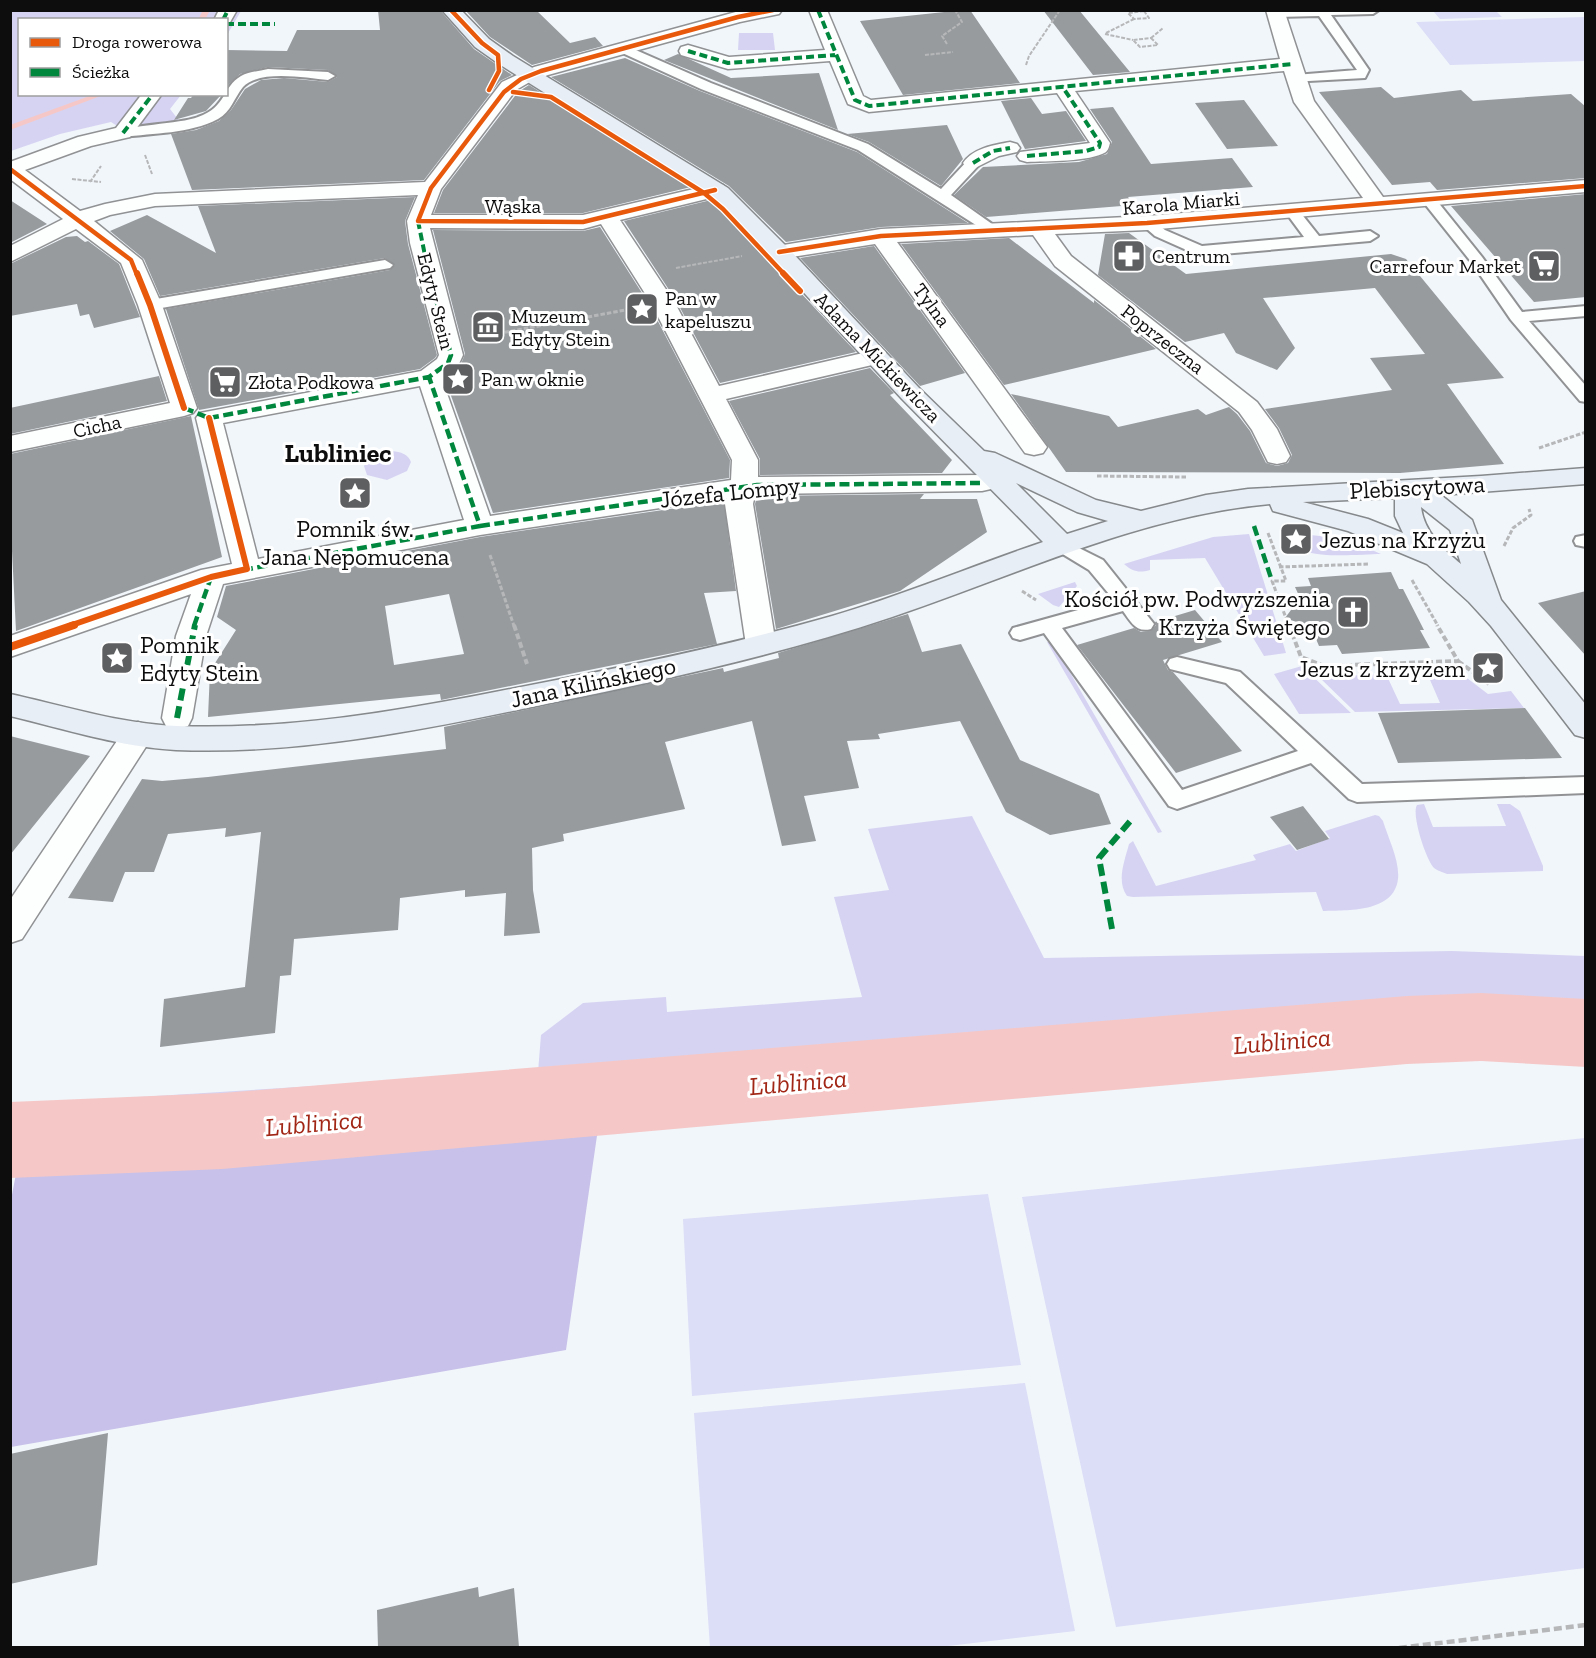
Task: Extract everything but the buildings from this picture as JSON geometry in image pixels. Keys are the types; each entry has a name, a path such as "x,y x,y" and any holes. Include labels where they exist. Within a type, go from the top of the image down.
{"street":[{"name":"Adama Mickiewicza","path":"451,10 482,43 529,75 715,190 779,252 876,357 1063,546"},
{"name":"Edyty Stein","path":"429,377 451,360 418,222 431,188 509,86 529,75 622,48 738,16 773,10"},
{"path":"818,10 855,100 869,106 1062,86 1294,71"},
{"path":"1276,12 1304,102 1377,203"},
{"path":"688,51 728,63 835,56"},
{"path":"973,164 993,151 1086,152 1099,147 1100,143 1062,86"},
{"path":"10,169 85,141 130,132 152,96"},
{"path":"10,169 131,260 150,305 184,408 209,418 429,377 480,526"},
{"name":"Karola Miarki","path":"779,252 881,236 1041,230 1147,223 1586,186"},
{"path":"10,255 77,220 125,205 168,198 431,188"},
{"name":"Wąska","path":"418,222 573,223 608,218 715,190"},
{"path":"608,218 663,303 745,460 739,504 761,645"},
{"name":"Poprzeczna","path":"1041,230 1050,246 1063,261 1248,407 1264,429 1277,456"},
{"name":"Tylna","path":"881,236 1034,447"},
{"path":"712,394 876,357"},
{"name":"Cicha","path":"10,444 184,408"},
{"path":"209,418 247,569"},
{"name":"Adama Mickiewicza","path":"964,445 984,458 1078,502 1110,514 1143,521"},
{"name":"Plebiscytowa","path":"1143,521 1204,504 1249,497 1582,477"},
{"name":"Józefa Lompy","path":"10,648 211,577 480,526 742,487 982,483"},
{"path":"1462,526 1467,512 1485,484"},
{"path":"1490,606 1462,526 1436,504 1408,489 1408,514 1412,525 1435,557 1466,582 1490,606 1586,727"},
{"path":"1249,497 1358,525 1435,557"},
{"path":"1001,568 1016,534 1019,504"},
{"name":"Jana Kilińskiego","path":"10,705 138,734 176,728 259,738 344,729 413,718 583,686 761,645 844,622 1063,546 1143,521"},
{"path":"176,728 191,636 211,577"},
{"path":"10,929 138,734"}],"lane":[{"path":"1276,12 1373,10"},
{"path":"1294,71 1349,77 1360,75 1363,70 1323,12"},
{"path":"622,48 706,86 863,147 942,195 995,231"},
{"path":"130,132 192,123 212,116 224,108 241,82 257,74 328,76"},
{"path":"942,195 973,164"},
{"path":"1428,199 1477,260 1517,317 1586,398"},
{"path":"1291,210 1315,241"},
{"path":"1147,223 1160,233 1200,251 1370,236"},
{"path":"150,305 385,265"},
{"path":"1517,317 1586,311"},
{"path":"1063,546 1096,565 1144,624"},
{"path":"1020,633 1127,603"},
{"path":"1049,625 1176,800 1314,754"},
{"path":"1178,664 1233,677 1357,793 1586,786"}],"path":[{"path":"947,44 942,36 962,22 955,10"},
{"path":"1032,90 1023,77 1029,56 1060,10"},
{"path":"1134,19 1128,13 1131,11 1144,11 1149,18 1134,19 1105,34 1133,40 1151,38 1163,28"},
{"path":"1133,40 1140,47 1158,45 1151,38"},
{"path":"925,55 953,52"},
{"path":"130,132 154,181"},
{"path":"70,178 102,183"},
{"path":"645,274 752,254"},
{"path":"448,343 663,303"},
{"path":"1538,449 1586,432"},
{"path":"1090,476 1193,477"},
{"path":"1504,546 1513,528 1532,515 1526,503"},
{"path":"480,526 529,671"},
{"path":"1268,533 1286,581 1272,582 1301,657 1324,666 1458,661"},
{"path":"1279,567 1375,564"},
{"path":"1408,574 1458,661 1490,684"},
{"path":"1399,1647 1586,1625"}],"shaded area":[{"path":"10,11 241,11 228,33 228,18 18,18 18,96 180,96 170,109 181,123 122,129 111,122 60,134 11,151"},
{"path":"1433,11 1496,11 1502,17 1440,19"},
{"path":"1585,17 1585,61 1450,65 1416,22"},
{"path":"739,33 773,33 775,50 738,50"},
{"path":"392,451 408,457 411,462 407,471 387,480 367,475 364,466 369,459 380,453"},
{"path":"1249,534 1286,653 1264,656 1205,558 1150,560 1150,570 1143,571 1133,570 1124,564 1213,537"},
{"path":"1284,534 1333,538 1381,554 1312,553 1289,543"},
{"path":"1075,582 1077,586 1059,607 1038,594"},
{"path":"1047,642 1053,643 1162,832 1158,833"},
{"path":"1302,666 1351,713 1299,714 1274,674"},
{"path":"1459,672 1488,694 1511,691 1524,708 1355,712 1319,677 1386,674 1400,704 1440,703 1427,673"},
{"path":"1424,804 1433,827 1506,826 1497,804 1510,804 1520,811 1543,871 1447,874 1434,868 1420,837 1416,818 1417,805"},
{"path":"1375,815 1383,821 1395,857 1398,879 1395,890 1388,898 1368,907 1323,911 1316,892 1133,897 1127,896 1122,884 1122,870 1129,844 1133,841 1156,886 1256,860 1253,855 1290,844 1296,851 1330,838 1325,831"},
{"path":"972,816 1044,958 1452,951 1585,956 1585,1017 1472,1009 874,1063 537,1088 281,1112 29,1130 11,1128 11,1105 538,1072 541,1035 583,1003 666,997 667,1012 862,997 834,897 889,890 868,829"},
{"path":"601,1108 566,1350 11,1447 10,1205 20,1153 218,1140"},
{"path":"1585,1138 1585,1568 1116,1627 1022,1197"},
{"path":"988,1194 1021,1365 692,1396 683,1219"},
{"path":"1025,1383 1075,1631 931,1648 710,1647 694,1413"}],"waterway":[{"path":"202,18 207,10"},
{"path":"10,128 98,96"},
{"name":"Lublinica","path":"10,1140 222,1131 1407,1030 1481,1027 1586,1033"}],"marked path":[{"path":"224,18 228,10"},
{"path":"818,10 855,100 869,106 1292,64"},
{"path":"228,24 275,24"},
{"path":"688,51 728,63 835,55"},
{"path":"1027,156 1086,151 1099,147 1100,143 1062,86"},
{"path":"123,133 151,96"},
{"path":"973,163 993,151 1010,148"},
{"path":"209,418 429,377 448,363 451,355 421,243 418,221"},
{"path":"243,570 480,526 429,377"},
{"path":"184,408 209,418"},
{"path":"480,526 757,485 982,483"},
{"path":"1254,526 1272,581"},
{"path":"177,718 191,636 211,577"},
{"path":"1112,929 1099,858 1132,819"}],"cycle path":[{"path":"451,10 482,43 498,55 499,71 489,90"},
{"path":"715,190 583,222 418,221 431,188 504,92 521,79 541,71 738,17 773,10"},
{"path":"513,92 551,97 704,193 723,209 800,291"},
{"path":"10,169 131,260 150,305 184,408"},
{"path":"779,252 881,236 1147,223 1586,186"},
{"path":"10,647 211,577 247,569 209,418"}],"place":[{"name":"Centrum","path":"1129,256"},
{"name":"Carrefour Market","path":"1544,266"},
{"name":"Pan w kapeluszu","path":"642,309"},
{"name":"Muzeum Edyty Stein","path":"488,327"},
{"name":"Pan w oknie","path":"458,379"},
{"name":"Złota Podkowa","path":"225,382"},
{"name":"Pomnik św. Jana Nepomucena","path":"355,493"},
{"name":"Jezus na Krzyżu","path":"1296,539"},
{"name":"Kościół pw. Podwyższenia Krzyża Świętego","path":"1353,612"},
{"name":"Pomnik Edyty Stein","path":"117,658"},
{"name":"Jezus z krzyżem","path":"1488,668"}],"district":[{"name":"Lubliniec","path":"338,453"}]}
